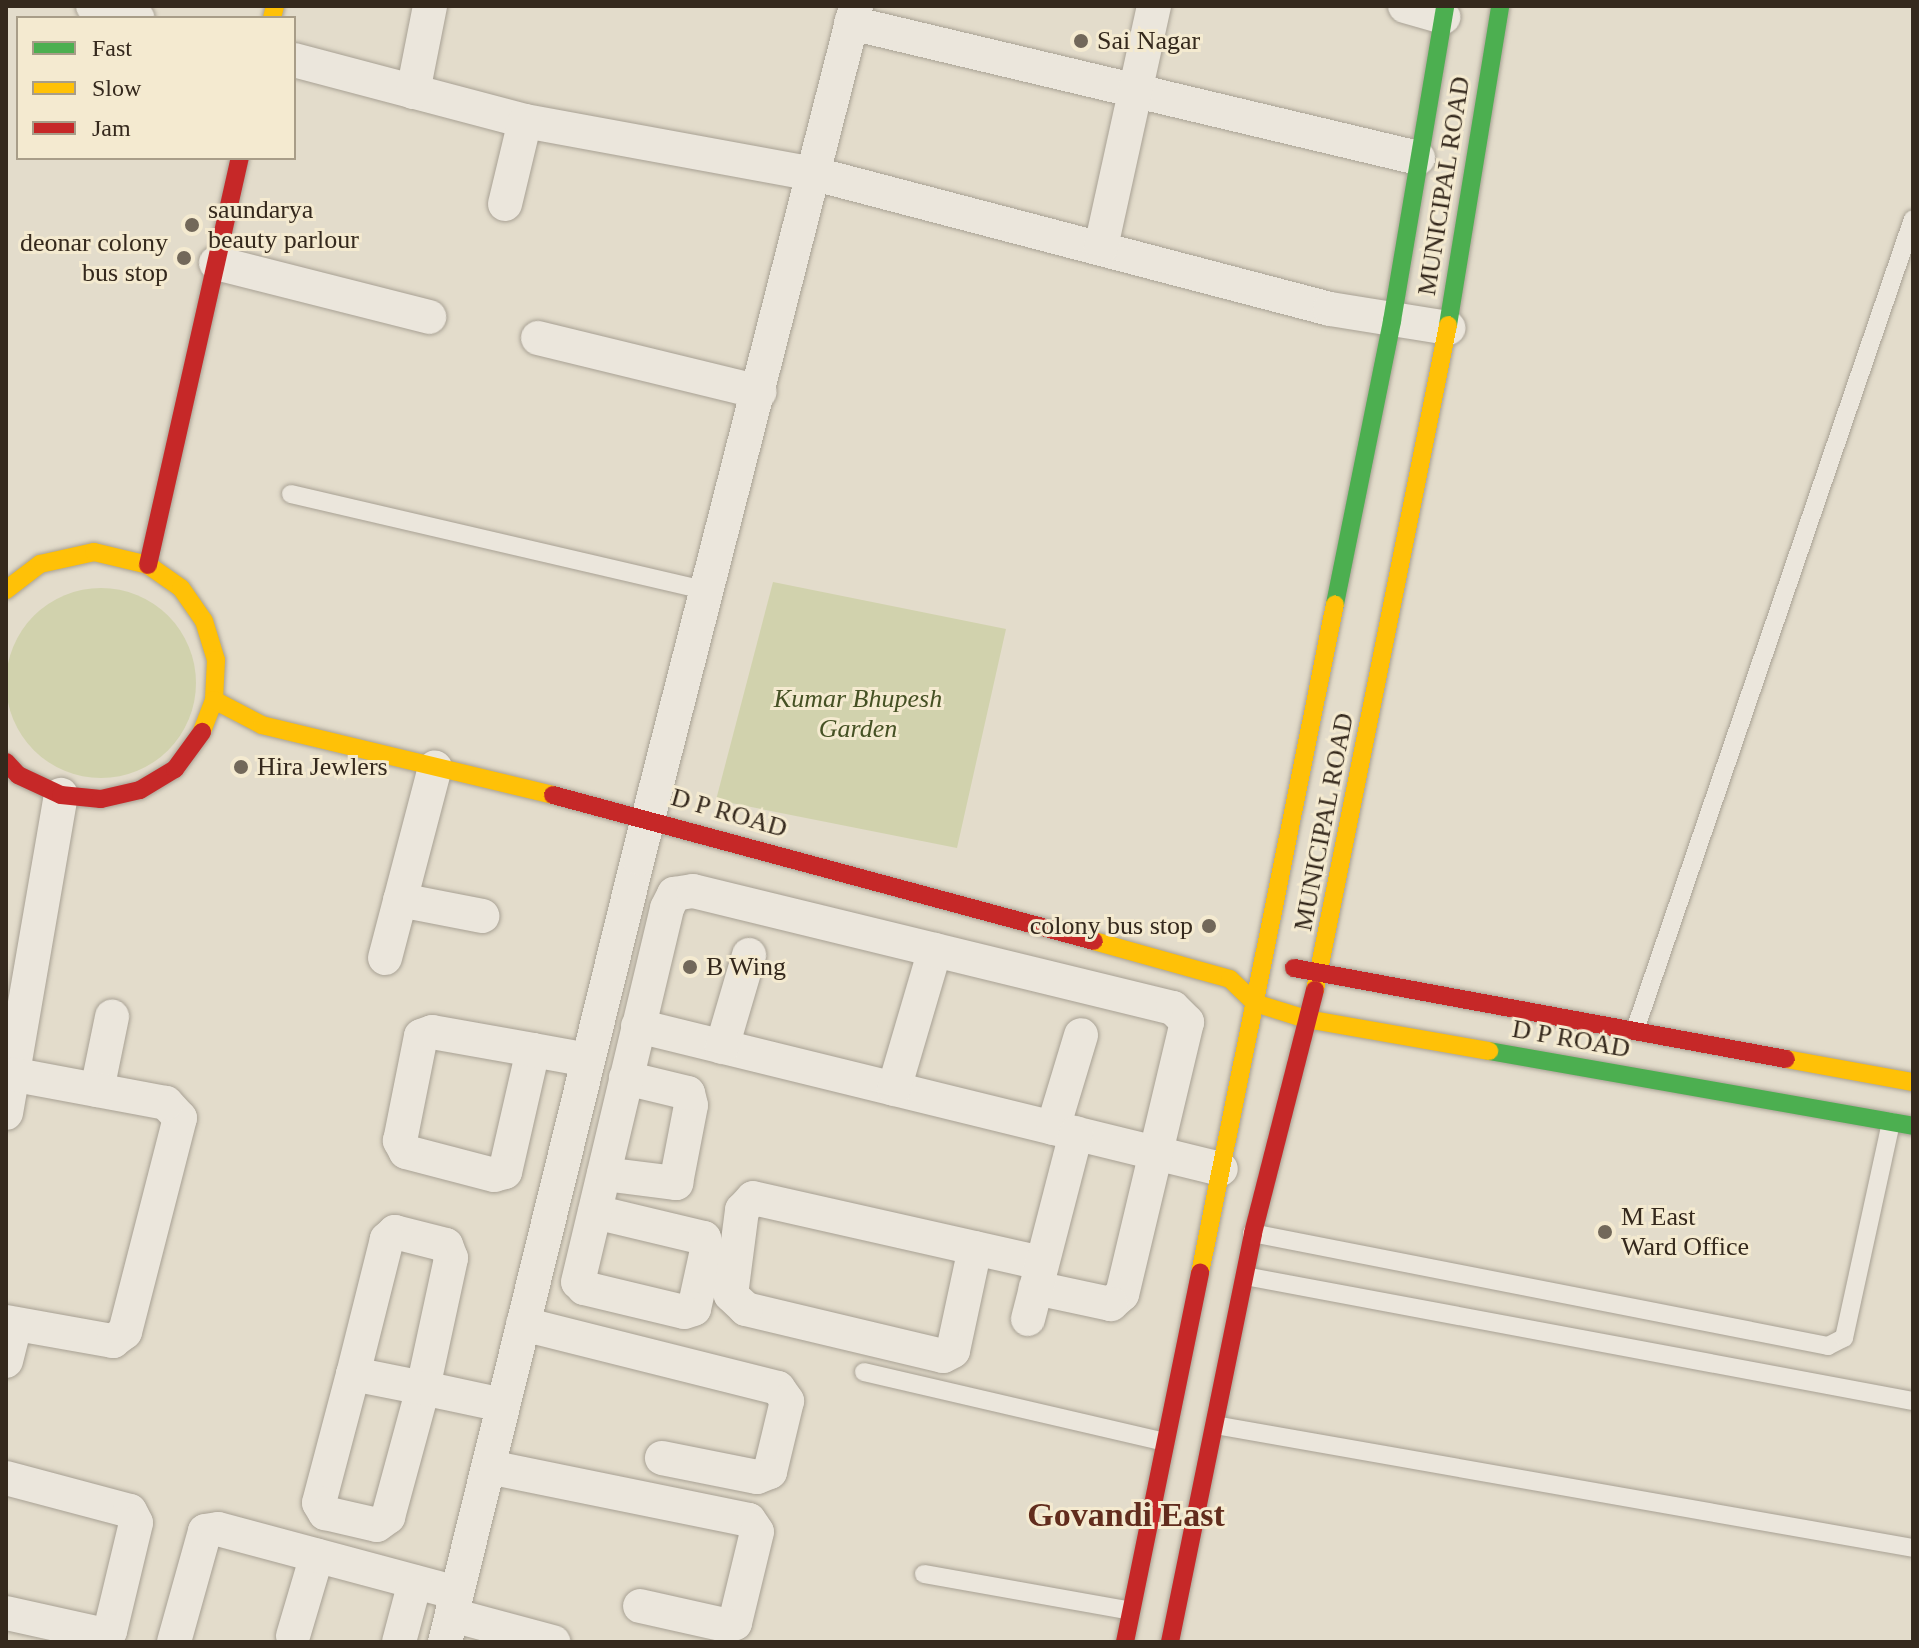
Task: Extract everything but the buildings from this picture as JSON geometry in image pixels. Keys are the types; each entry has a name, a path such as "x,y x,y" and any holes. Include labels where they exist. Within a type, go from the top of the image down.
{"street":[{"path":"93,6 130,16"},
{"path":"413,92 430,6"},
{"path":"1101,247 1154,6"},
{"path":"1405,6 1444,11"},
{"name":"MUNICIPAL ROAD","path":"1125,1642 1165,1442 1232,1229 1320,972 1448,328 1500,6"},
{"name":"MUNICIPAL ROAD","path":"1170,1642 1245,1276 1221,1169 1392,321 1444,11"},
{"path":"451,1617 648,818 760,392 853,14 1136,92 1418,158"},
{"path":"296,61 525,121 815,174 1392,321 1448,328"},
{"path":"505,204 525,121"},
{"path":"148,565 240,160"},
{"path":"216,263 429,317"},
{"path":"538,338 760,392"},
{"path":"6,590 40,564 94,552 148,565 181,588 204,621 216,660 214,700 200,737 175,769 127,793 101,799 61,795 18,775 6,762"},
{"name":"D P ROAD","path":"214,700 262,725 648,818 1230,979 1255,1003 1306,1019 1913,1126"},
{"path":"385,958 435,767"},
{"path":"6,1113 16,1075 61,795"},
{"path":"595,1212 638,1026 674,894 693,891 1173,1008 1187,1022 1187,1037 1122,1294 1111,1304 1035,1290 975,1248 753,1198 742,1210 731,1295 746,1309 943,1356 953,1351 975,1248"},
{"path":"400,900 482,916"},
{"path":"894,1089 935,950"},
{"path":"722,1047 749,955"},
{"path":"1230,979 1264,963"},
{"name":"D P ROAD","path":"1264,963 1913,1082"},
{"path":"97,1090 112,1017"},
{"path":"638,1026 1221,1169"},
{"path":"533,1050 505,1172 494,1175 406,1152 400,1141 421,1036 432,1032 533,1050 588,1060"},
{"path":"1035,1290 1081,1035"},
{"path":"6,1361 11,1323 113,1341 125,1332 180,1118 166,1103 16,1075"},
{"path":"604,1174 676,1183 688,1093 626,1078"},
{"path":"395,1232 446,1245 451,1258 423,1388 388,1517 377,1525 325,1513 319,1503 353,1374 387,1239 395,1232"},
{"path":"523,1324 778,1388 787,1401 770,1472 757,1477 662,1458"},
{"path":"353,1374 503,1405"},
{"path":"489,1467 749,1520 757,1532 735,1623 725,1625 640,1606"},
{"path":"6,1478 130,1511 136,1523 110,1631 101,1634 6,1613"},
{"path":"174,1642 205,1531 218,1529 415,1582 451,1617 486,1634 553,1642"},
{"path":"293,1636 317,1555"},
{"path":"399,1642 415,1582"}],"lane":[{"path":"1634,1031 1913,219"},
{"path":"291,494 707,591"},
{"path":"1232,1229 1828,1346 1844,1338 1891,1122"},
{"path":"1245,1276 1913,1401"},
{"path":"864,1372 1165,1442"},
{"path":"1215,1425 1913,1548"},
{"path":"924,1574 1131,1611"}],"green space":[{"name":"Kumar Bhupesh Garden","path":"773,582 1006,629 957,848 716,800"},
{"path":"101,588 137,595 168,616 189,647 196,683 189,719 168,750 137,771 101,778 65,771 34,750 13,719 6,683 13,647 34,616 65,595"}],"traffic: fast":[{"path":"1335,604 1392,321 1445,6"},
{"path":"1448,325 1500,6"},
{"path":"1489,1051 1913,1126"}],"traffic: slow":[{"path":"272,16 275,6"},
{"path":"1315,990 1448,325"},
{"path":"6,590 40,564 94,552 148,565 181,588 204,621 216,660 214,700 202,732"},
{"path":"1200,1273 1335,604"},
{"path":"214,700 262,725 553,795"},
{"path":"1094,941 1230,979 1255,1003 1306,1019 1489,1051"},
{"path":"1786,1059 1913,1082"}],"traffic: jam":[{"path":"148,565 240,160"},
{"path":"6,762 18,775 61,795 101,799 140,790 175,769 202,732"},
{"path":"553,795 1094,941"},
{"path":"1294,968 1786,1059"},
{"path":"1170,1642 1253,1233 1315,990"},
{"path":"1125,1642 1200,1273"}],"place":[{"name":"Sai Nagar","path":"1081,41"},
{"name":"saundarya beauty parlour","path":"192,225"},
{"name":"deonar colony bus stop","path":"184,258"},
{"name":"Hira Jewlers","path":"241,767"},
{"name":"colony bus stop","path":"1209,926"},
{"name":"B Wing","path":"690,967"},
{"name":"M East Ward Office","path":"1605,1232"}],"district":[{"name":"Govandi East","path":"1126,1515"}]}
